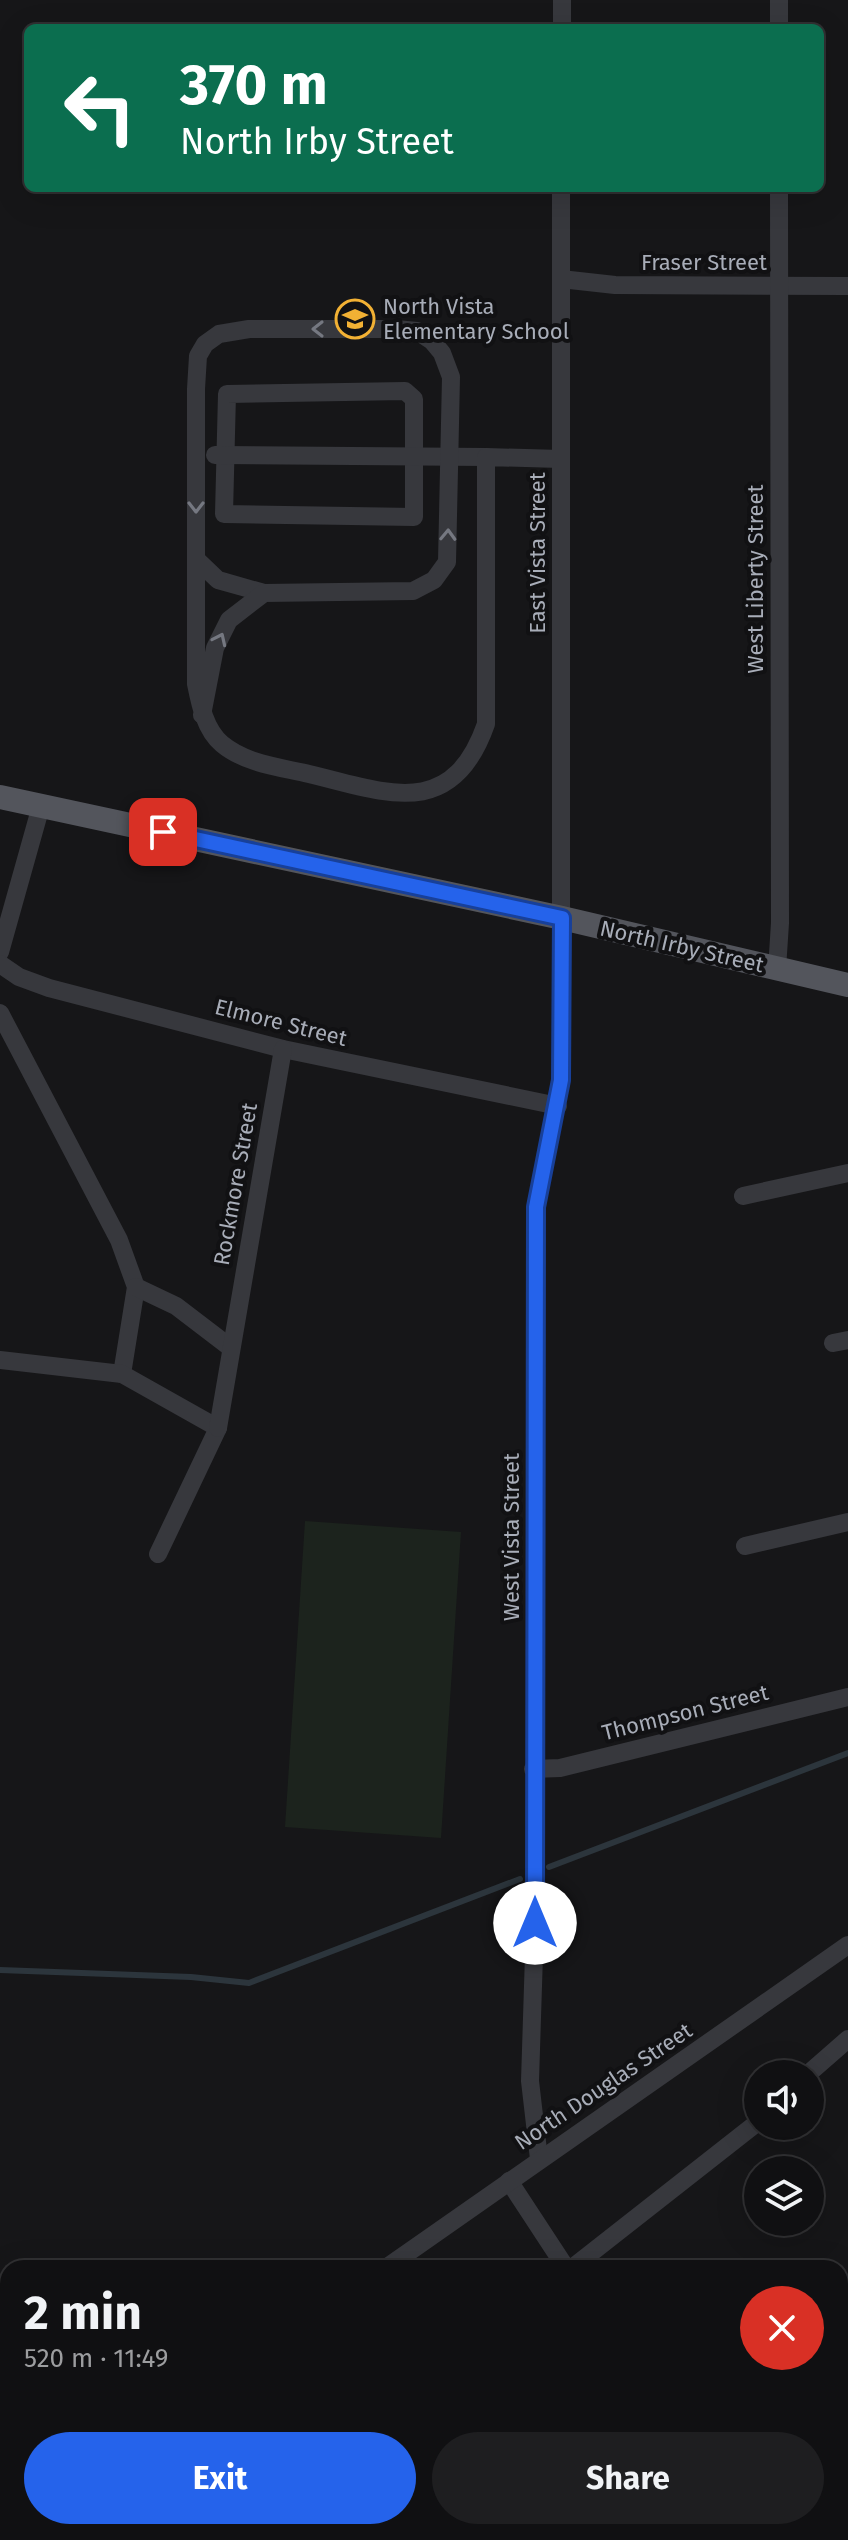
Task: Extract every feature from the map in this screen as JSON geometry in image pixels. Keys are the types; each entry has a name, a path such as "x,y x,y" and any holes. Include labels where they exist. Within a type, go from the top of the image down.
{"main road":[{"name":"North Irby Street","path":"0,797 562,918 848,985"}],"street":[{"path":"562,0 562,24"},
{"path":"779,0 779,24"},
{"name":"East Vista Street","path":"561,192 562,918"},
{"name":"West Liberty Street","path":"777,969 780,923 779,192"},
{"name":"Fraser Street","path":"561,279 615,285 848,286"},
{"path":"196,559 218,580 264,593 413,591 434,580 447,562 451,377 442,353 417,331 249,329 219,334 205,344 198,356 196,455 196,559 196,684 202,715 221,744 251,760 396,795 428,790 457,776 476,754 486,724 486,457"},
{"path":"405,391 414,399 414,517 224,514 224,455 227,394 405,391"},
{"path":"196,455 450,455 561,459"},
{"path":"202,715 215,648 229,620 264,593"},
{"path":"0,952 41,806"},
{"name":"West Vista Street","path":"539,2159 530,2081 535,1923 536,1207 543,1163 558,1106 562,918"},
{"name":"Elmore Street","path":"0,964 19,977 49,988 283,1049 558,1106"},
{"path":"0,1013 119,1240 136,1287 122,1374"},
{"name":"Rockmore Street","path":"158,1554 218,1428 283,1049"},
{"path":"743,1196 848,1173"},
{"path":"136,1287 176,1306 231,1348"},
{"path":"0,1360 122,1374 218,1428"},
{"path":"745,1546 848,1522"},
{"name":"Thompson Street","path":"533,1769 560,1768 848,1697"},
{"name":"North Douglas Street","path":"397,2260 848,1945"},
{"path":"824,2060 848,2039"},
{"path":"579,2260 744,2133"},
{"path":"509,2181 563,2260"}],"shaded area":[{"path":"305,1521 461,1532 441,1838 285,1827"}],"waterway":[{"path":"549,1867 848,1753"},
{"path":"0,1970 191,1977 249,1983 520,1879"}],"place":[{"name":"North Vista Elementary School","path":"355,319"}],"route":[{"path":"163,832 562,918 561,1080 536,1207 535,1923"}]}
